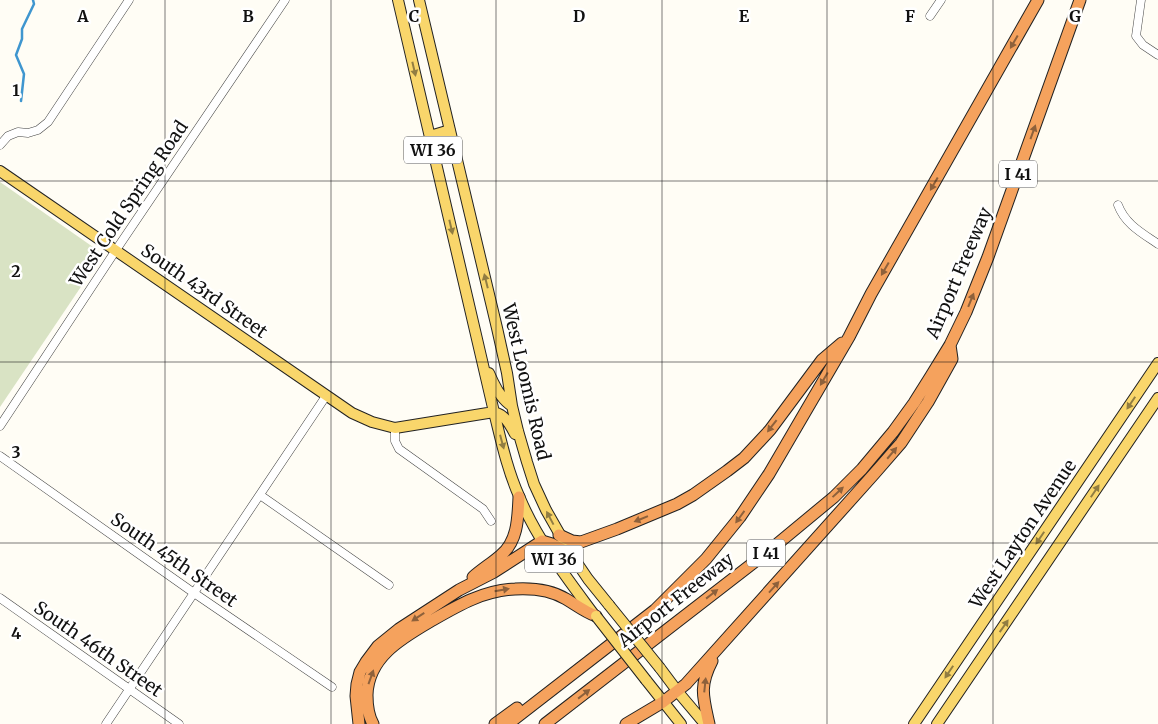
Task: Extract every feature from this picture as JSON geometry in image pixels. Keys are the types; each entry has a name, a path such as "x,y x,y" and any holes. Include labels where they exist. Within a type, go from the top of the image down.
{"highway":[{"name":"Airport Freeway","path":"508,724 655,610 706,559 740,517 769,474 849,336 1038,0"},
{"name":"Airport Freeway","path":"545,724 770,550 834,497 862,469 898,424 950,345 966,312 988,257 1080,0"},
{"path":"559,535 572,541 581,542 661,512 694,494 727,471 753,448 770,430 822,360 849,336"},
{"path":"626,724 678,692 874,474 900,443 928,402 952,360 950,345"},
{"path":"459,590 507,549 517,526 519,497"},
{"path":"359,724 356,696 360,672 378,646 399,628 459,590 494,572 542,541 571,554"},
{"path":"373,724 368,712 367,689 370,677 382,657 404,638 472,598 506,589 542,590 558,595 582,610 596,616"},
{"path":"707,724 703,684 718,649"},
{"path":"495,724 562,675 586,664"}],"main road":[{"name":"West Loomis Road","path":"398,0 494,412 510,473 519,497 542,541 563,573 681,724"},
{"name":"West Loomis Road","path":"419,0 503,355 512,406 523,450 538,493 559,535 588,579 678,692 707,724"},
{"path":"430,136 450,130"},
{"name":"South 43rd Street","path":"0,170 352,413 372,422 395,428 494,412"},
{"path":"481,357 497,389 507,403 512,406"},
{"name":"West Layton Avenue","path":"914,724 1157,365"},
{"name":"West Layton Avenue","path":"937,724 1158,398"},
{"path":"494,412 505,418 523,450"}],"street":[{"path":"0,145 8,136 18,132 28,133 38,130 48,122 128,0"},
{"name":"West Cold Spring Road","path":"0,426 285,0"},
{"path":"930,16 941,0"},
{"path":"1141,0 1136,36 1158,55"},
{"path":"1118,205 1125,219 1158,244"},
{"path":"106,724 326,396"},
{"path":"395,428 395,441 399,449 483,509 491,521"},
{"name":"South 45th Street","path":"0,456 194,593 332,687"},
{"path":"260,494 389,585"},
{"name":"South 46th Street","path":"0,598 179,724"}],"green space":[{"path":"0,182 103,254 0,407"}],"waterway":[{"path":"21,101 24,74 16,55 22,39 22,29 34,4 33,0"}]}
